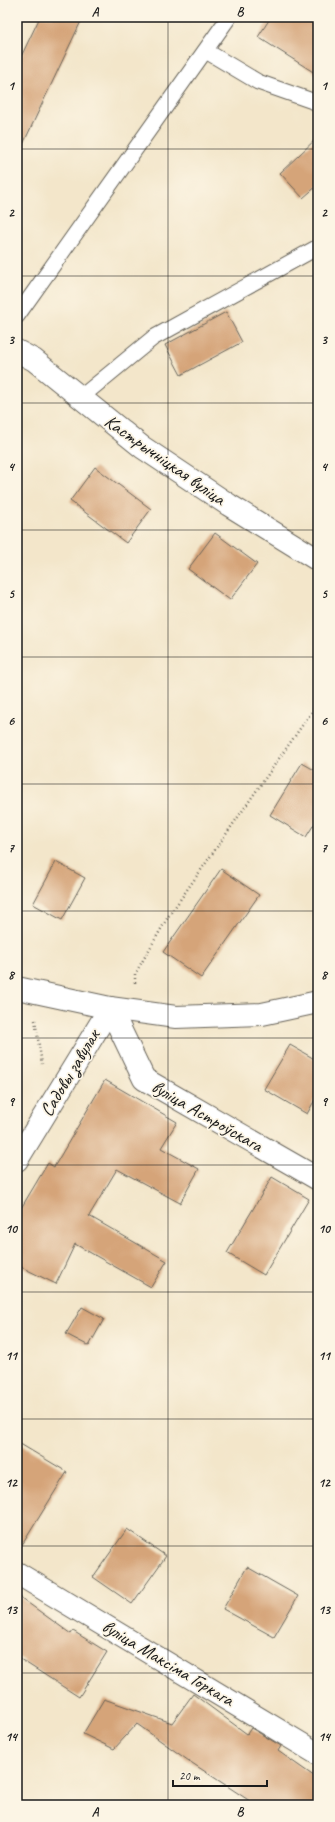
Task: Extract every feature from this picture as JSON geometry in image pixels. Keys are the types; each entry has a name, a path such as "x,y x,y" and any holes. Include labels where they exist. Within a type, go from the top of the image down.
{"street":[{"name":"Кастрычніцкая вуліца","path":"17,351 34,360 142,447 229,505 318,560"},
{"path":"17,988 110,1008 176,1017 262,1014 318,1002"},
{"name":"Садовы завулак","path":"17,1160 110,1008"},
{"name":"вуліца Астроўскага","path":"110,1008 144,1079 318,1179"},
{"name":"вуліца Максіма Горкага","path":"17,1573 318,1754"}],"lane":[{"path":"17,316 229,17"},
{"path":"206,51 258,82 318,103"},
{"path":"80,398 153,338 318,247"}],"path":[{"path":"135,988 135,974 168,917 318,703"},
{"path":"35,1017 43,1068"}],"building":[{"path":"40,17 83,17 17,157 17,65"},
{"path":"271,17 318,17 318,75 258,37"},
{"path":"318,137 318,185 303,198 280,173"},
{"path":"226,312 242,342 181,375 165,345"},
{"path":"95,467 151,509 126,543 70,501"},
{"path":"215,533 257,564 230,600 188,569"},
{"path":"302,763 318,772 318,818 306,837 270,815"},
{"path":"56,862 85,878 62,920 33,904"},
{"path":"221,869 259,895 201,978 163,952"},
{"path":"290,1045 318,1061 318,1094 307,1114 264,1089"},
{"path":"105,1080 177,1122 161,1148 199,1169 180,1203 117,1169 89,1216 167,1261 151,1287 75,1244 56,1284 17,1265 17,1215 48,1163 54,1167"},
{"path":"272,1177 309,1199 264,1275 227,1253"},
{"path":"82,1307 104,1319 89,1346 66,1334"},
{"path":"17,1442 67,1472 17,1553"},
{"path":"127,1529 166,1556 132,1604 93,1577"},
{"path":"247,1567 298,1596 274,1637 223,1609"},
{"path":"17,1595 71,1634 73,1631 107,1652 79,1697 17,1657"},
{"path":"193,1694 247,1734 251,1728 281,1746 278,1751 318,1779 318,1805 256,1805 189,1761 137,1724 114,1749 83,1734 104,1699 172,1723"}]}
